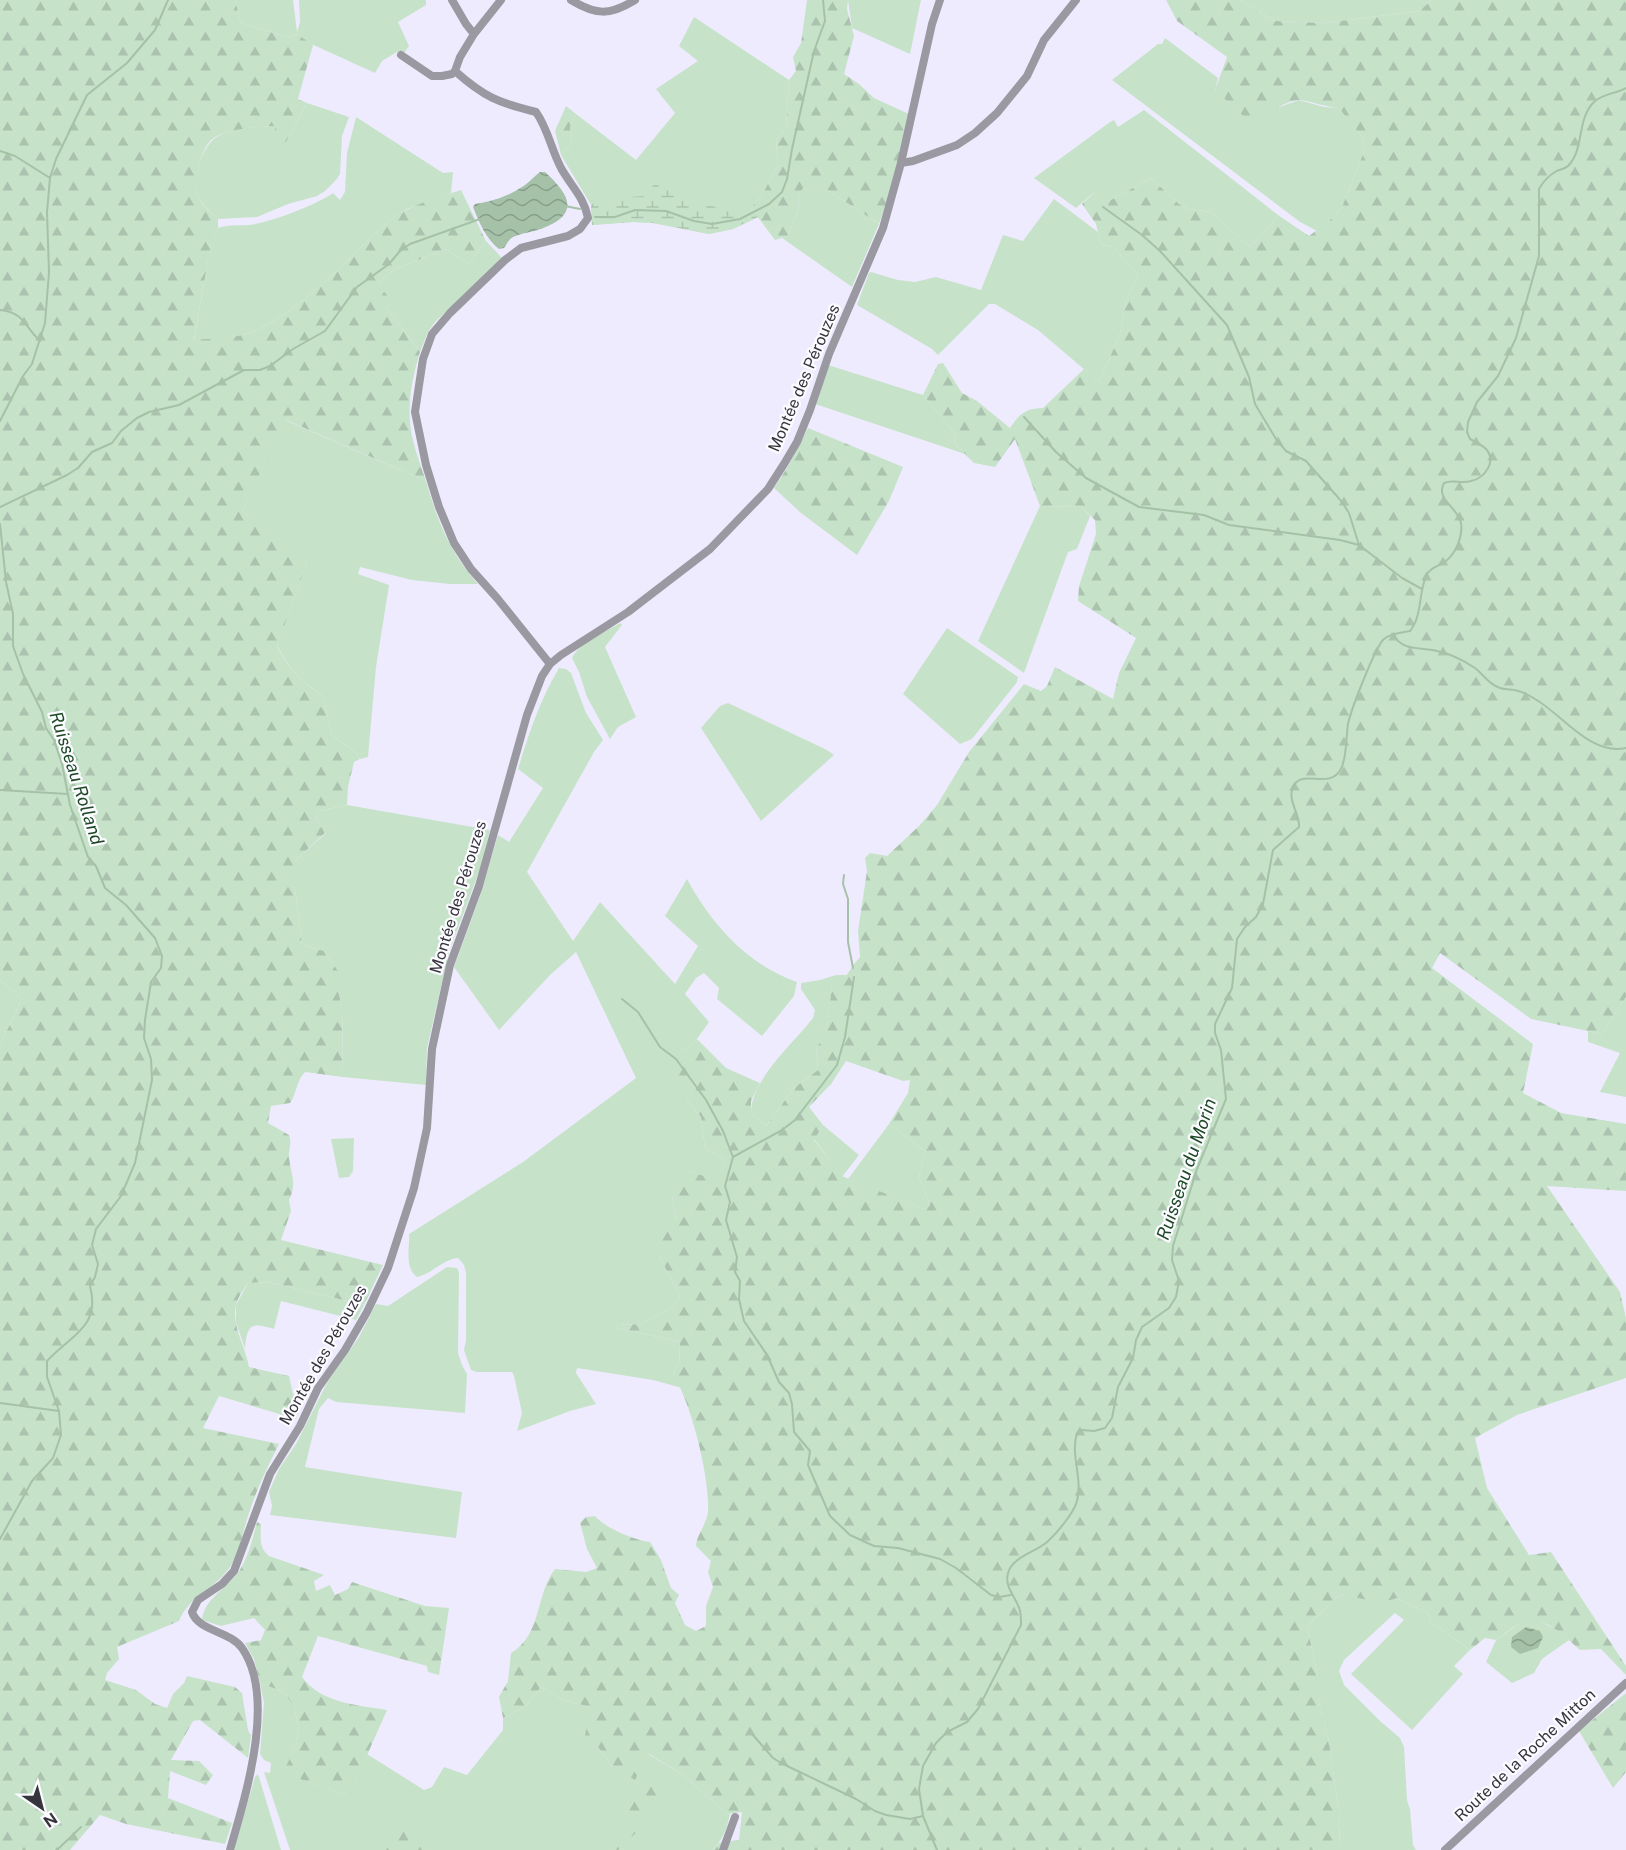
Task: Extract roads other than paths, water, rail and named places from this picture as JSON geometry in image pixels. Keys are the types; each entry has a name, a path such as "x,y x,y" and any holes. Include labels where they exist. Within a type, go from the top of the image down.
{"street":[{"path":"452,0 474,34"},
{"path":"401,55 436,77 448,75 455,71 460,57 474,34 501,0"},
{"path":"571,0 585,9 609,12 635,0"},
{"name":"Montée des Pérouzes","path":"230,1850 254,1755 258,1705 256,1680 241,1646 228,1635 197,1622 192,1612 198,1600 222,1584 234,1571 270,1474 300,1426 318,1388 345,1350 367,1312 388,1268 414,1188 427,1128 432,1049 450,965 479,886 527,715 542,676 550,664 628,612 710,549 768,489 797,442 829,354 883,228 901,163 932,24 940,0"},
{"path":"901,163 957,145 992,118 1027,75 1044,40 1076,0"},
{"path":"455,71 483,94 499,102 536,112 545,124 562,170 585,204 588,218 580,229 568,236 521,248 505,260 450,313 432,334 423,359 415,412 426,465 439,507 454,543 471,569 550,664"},
{"name":"Route de la Roche Mitton","path":"1445,1850 1626,1683"},
{"path":"723,1850 735,1817"}],"water":[{"path":"540,172 545,172 561,188 567,204 566,210 562,217 554,223 513,237 504,248 499,249 480,224 473,207 475,204 495,200 513,192"},
{"path":"1526,1627 1540,1631 1543,1637 1538,1648 1520,1654 1511,1647 1512,1637"}],"waterway":[{"name":"Ruisseau Rolland","path":"0,421 23,376 32,364 45,323 49,272 47,212 50,178 56,159 87,95 127,63 155,30 168,0"},
{"path":"595,217 615,217 635,210 666,211 694,221 712,224 740,219 769,204 782,192 787,179 814,51 825,21 823,0"},
{"name":"Ruisseau du Morin","path":"937,1850 923,1816 919,1789 923,1766 936,1743 947,1732 967,1722 978,1709 1021,1625 1020,1611 1009,1588 1008,1573 1014,1563 1051,1538 1075,1506 1079,1484 1075,1450 1077,1433 1082,1430 1094,1431 1105,1428 1112,1418 1118,1387 1133,1358 1136,1340 1142,1327 1169,1308 1176,1297 1179,1281 1172,1260 1173,1246 1197,1169 1226,1099 1221,1050 1215,1033 1215,1024 1232,988 1237,939 1256,917 1263,904 1273,850 1299,827 1292,797 1293,787 1297,781 1303,779 1330,778 1341,769 1350,717 1380,644 1387,637 1410,631 1417,618 1427,574 1431,569 1450,558 1456,549 1460,539 1461,523 1456,512 1442,494 1442,489 1444,483 1447,482 1467,482 1476,479 1485,473 1490,464 1486,449 1470,439 1467,432 1468,422 1477,402 1498,376 1516,338 1539,256 1539,189 1550,175 1566,167 1573,159 1585,116 1595,101 1626,88"},
{"path":"0,151 15,156 50,178"},
{"path":"565,206 580,209"},
{"path":"1103,207 1160,251 1227,325 1249,377 1255,404 1286,451 1306,461 1342,502 1349,513 1359,545"},
{"path":"0,507 78,468 92,452 112,443 121,431 137,418 149,412 179,405 244,370 260,370 270,366 293,349 325,331 357,287 389,264 400,251 410,244 480,219"},
{"path":"0,310 19,317 40,341"},
{"path":"1024,417 1056,452 1086,478 1139,507 1204,515 1229,525 1340,540 1359,545 1402,578 1422,589"},
{"name":"Ruisseau Rolland","path":"0,524 6,582 13,614 13,646 23,674 42,712 46,728 54,740 62,764 70,805 88,857 96,866 105,888 126,905 155,938 162,956 161,968 151,982 145,1020 144,1038 151,1059 152,1080 135,1163 121,1196 96,1229 92,1245 98,1264 90,1286 92,1300 88,1321 47,1361 47,1377 59,1411 61,1435 53,1458 32,1481 0,1539"},
{"path":"1392,634 1407,646 1442,652 1461,660 1475,668 1496,687 1527,694 1577,732 1600,746 1613,749 1626,748"},
{"path":"0,790 68,794"},
{"path":"844,875 843,884 848,899 848,942 853,968"},
{"path":"733,1157 782,1130 795,1120 837,1065 845,1037 854,977"},
{"path":"622,999 638,1012 660,1047 676,1059 706,1100 723,1131 733,1157 725,1186 730,1202 726,1220 737,1257 735,1272 740,1281 739,1299 744,1321 767,1355 779,1382 789,1393 794,1432 810,1451 808,1465 830,1516 850,1535 874,1546 898,1548 940,1559 956,1568 991,1595 999,1597 1011,1595"},
{"path":"0,1403 59,1411"},
{"path":"753,1735 773,1758 781,1763 856,1799 875,1811 910,1819 923,1816"},
{"path":"57,1850 81,1827"}]}
